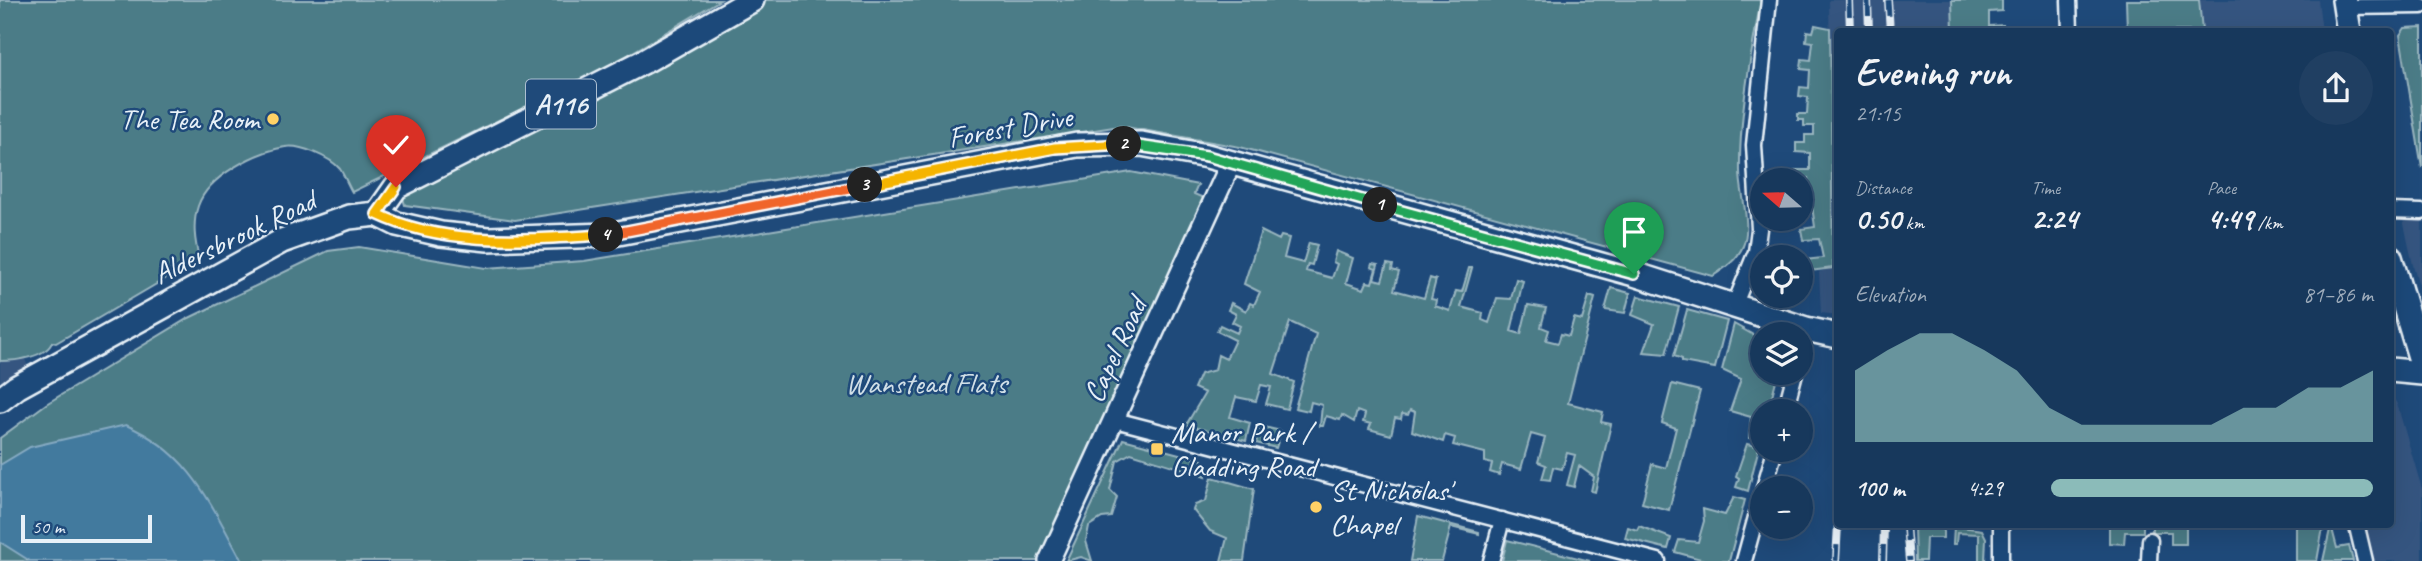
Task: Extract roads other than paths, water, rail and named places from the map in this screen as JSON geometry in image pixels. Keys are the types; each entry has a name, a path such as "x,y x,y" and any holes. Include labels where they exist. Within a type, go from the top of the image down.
{"main road":[{"name":"A116","path":"377,214 396,187 647,60 752,0"},
{"path":"2344,3 2348,28"},
{"name":"Forest Drive","path":"377,214 397,224 441,234 488,239 608,234 1077,145 1141,144 1231,163 1624,271 1734,306 1816,337"},
{"name":"Aldersbrook Road","path":"0,400 75,355 282,241 349,217 377,214"},
{"path":"2394,270 2422,364"},
{"path":"2394,370 2422,373"}],"street":[{"path":"1734,306 1756,253 1759,229 1754,145 1769,0"},
{"path":"2069,0 2070,28"},
{"path":"2344,3 2422,6"},
{"name":"Capel Road","path":"1049,561 1231,163"},
{"path":"2394,211 2422,212"},
{"path":"1115,421 1655,561"},
{"path":"1491,561 1502,520"},
{"path":"2001,528 2001,561"},
{"path":"2357,528 2365,561"},
{"path":"1744,561 1750,539"},
{"path":"2149,561 2150,540"}],"railway":[{"path":"1849,0 1850,28"},
{"path":"1868,0 1869,28"},
{"path":"1888,0 1890,28"},
{"path":"1836,561 1838,528"},
{"path":"1883,561 1884,528"},
{"path":"1906,528 1909,561"}],"place":[{"name":"The Tea Room","path":"273,119"},
{"name":"Manor Park / Gladding Road","path":"1157,449"},
{"name":"St Nicholas' Chapel","path":"1316,507"}],"park label":[{"name":"Wanstead Flats","path":"926,383"}]}
